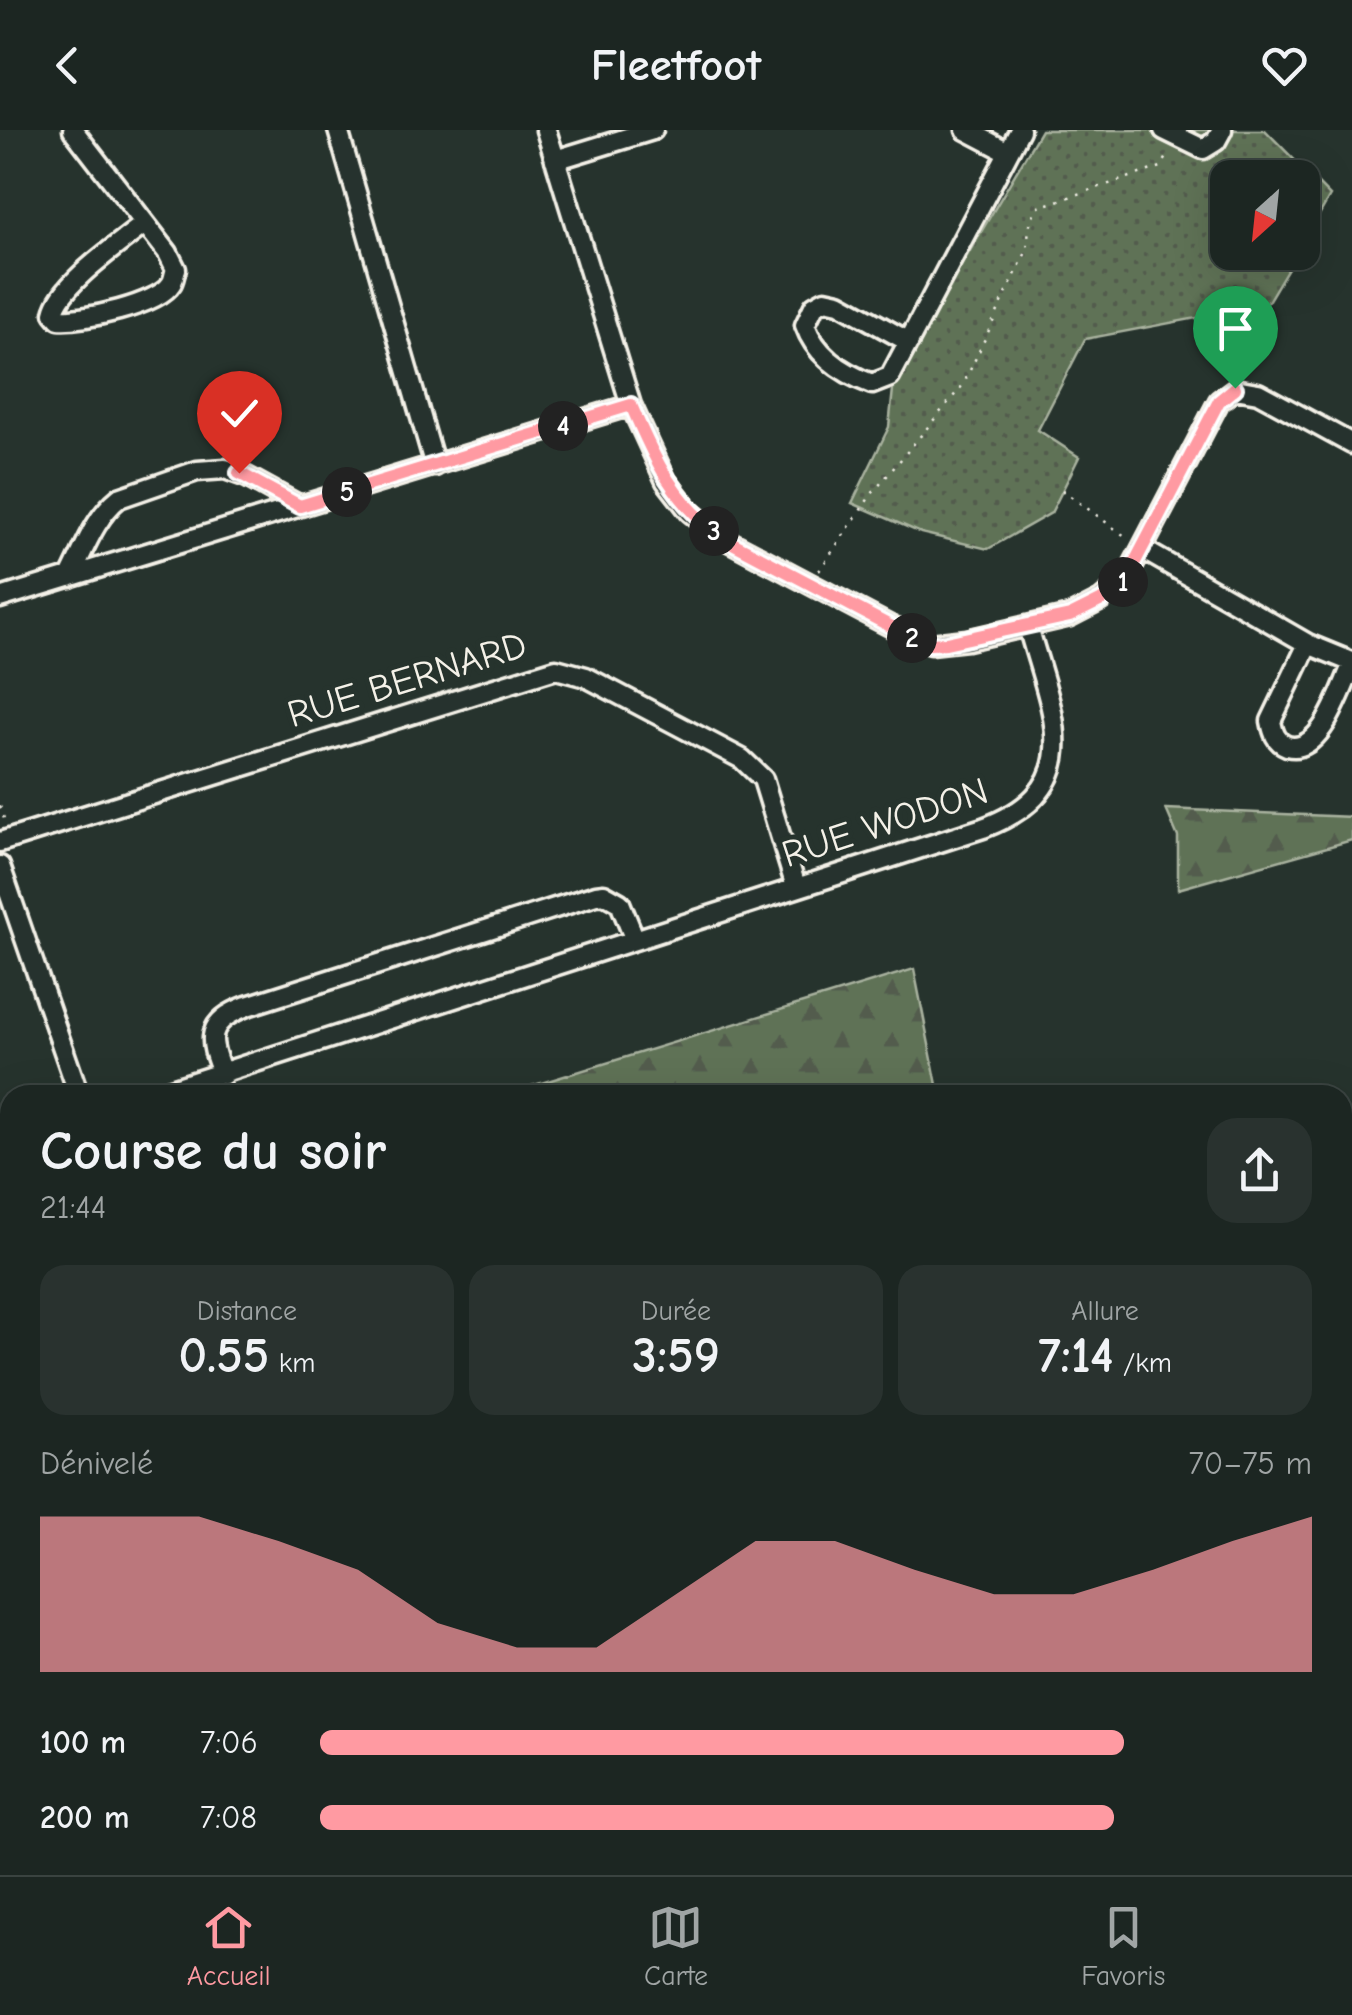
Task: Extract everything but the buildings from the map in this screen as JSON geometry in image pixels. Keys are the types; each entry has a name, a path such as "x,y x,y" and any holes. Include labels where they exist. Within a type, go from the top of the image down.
{"street":[{"path":"73,130 168,253 176,269 171,284 138,303 78,321 58,320 54,312 56,303 68,289 144,224"},
{"path":"338,130 435,466"},
{"path":"546,130 631,405 666,481 690,512 723,538 922,642 967,640 1028,626 1070,616 1102,600 1126,579 1219,401 1235,388 1258,392 1352,444"},
{"path":"556,160 653,130"},
{"path":"966,130 1008,152"},
{"path":"910,342 839,303 825,300 814,306 804,325 815,348 827,360 872,384 890,377 910,342 1020,130"},
{"path":"1171,134 1203,149 1216,141 1222,130"},
{"path":"0,598 631,405"},
{"path":"70,577 99,519 111,504 134,492 198,472 233,470 300,506"},
{"path":"1142,549 1308,644 1352,664 1320,733 1301,746 1283,745 1276,738 1271,721 1308,644"},
{"name":"RUE WODON","path":"186,1085 1020,813 1043,789 1053,766 1058,736 1028,626"},
{"name":"RUE BERNARD","path":"0,842 556,669 586,676 758,770 796,887"},
{"path":"0,866 76,1085"},
{"path":"223,1074 210,1044 214,1028 225,1016 247,1006 596,895 604,894 620,903 635,940"}],"path":[{"path":"810,584 871,496 964,385 1026,250 1036,208 1161,167 1171,134"},
{"path":"1062,490 1142,549"},
{"path":"0,806 6,823 0,832"}],"green space":[{"path":"1041,130 1265,130 1295,160 1210,160 1210,270 1287,270 1266,305 1085,339 1038,430 1079,457 1051,513 988,549 921,533 852,503 889,427 894,380"},
{"path":"1320,186 1330,196 1320,213"},
{"path":"1166,809 1352,817 1352,840 1178,889 1178,837"},
{"path":"914,969 937,1085 535,1085"}],"route":[{"path":"239,473 300,506 631,405 666,481 690,512 723,538 911,637 931,644 946,643 1070,616 1102,600 1126,579 1219,401 1235,388"}]}
